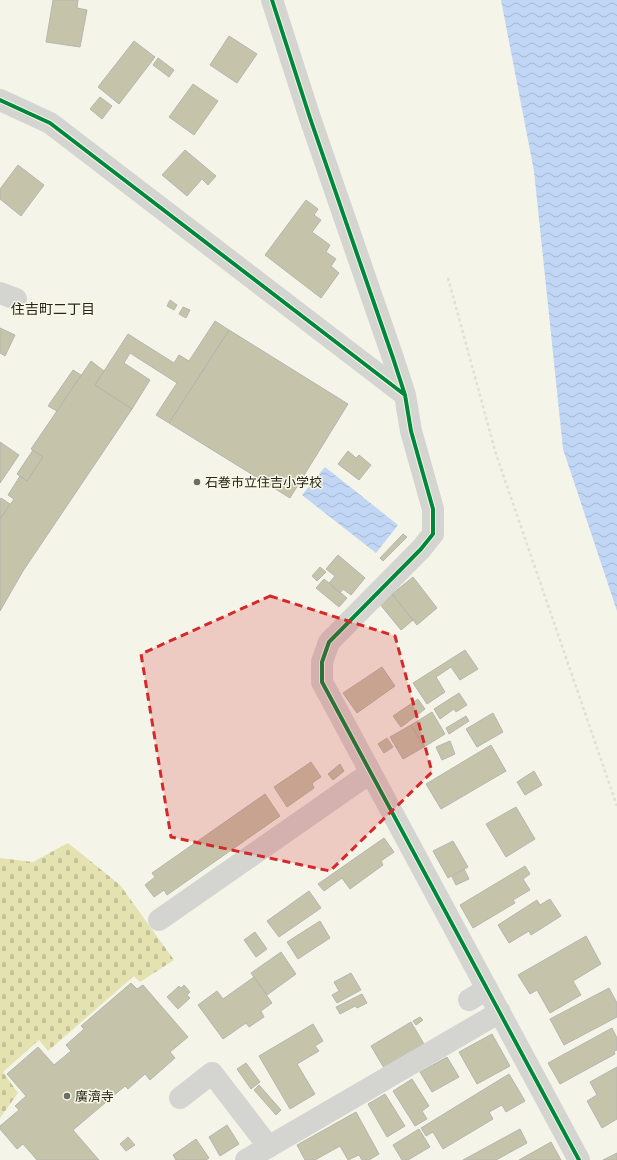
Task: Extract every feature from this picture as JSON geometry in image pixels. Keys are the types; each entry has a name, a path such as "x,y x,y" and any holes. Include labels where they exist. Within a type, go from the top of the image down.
{"street":[{"path":"272,0 406,402 411,431 433,509 433,534 421,549 329,642 322,662 322,682 579,1160"},
{"path":"0,100 50,123 406,402"},
{"path":"159,920 370,773"},
{"path":"469,1000 487,989"},
{"path":"246,1160 500,1012"},
{"path":"180,1098 212,1073 269,1147"}],"path":[{"path":"448,278 496,454 617,806"}],"highlighted area":[{"path":"270,596 395,636 432,772 330,871 171,837 141,654"}],"green space":[{"path":"68,843 120,885 174,960 140,982 134,976 48,1051 39,1040 3,1072 18,1093 0,1118 0,858 33,862"}],"water":[{"path":"501,0 617,0 617,611 563,449 534,171"},
{"path":"325,467 398,525 376,553 302,495"}],"building":[{"path":"53,0 78,0 77,8 87,10 80,47 46,42"},
{"path":"229,36 257,54 237,83 210,65"},
{"path":"134,41 155,57 119,104 98,87"},
{"path":"158,58 174,70 169,77 153,65"},
{"path":"193,84 218,101 194,135 169,117"},
{"path":"100,97 112,106 102,119 90,109"},
{"path":"185,150 216,176 208,185 202,179 187,196 162,175"},
{"path":"18,165 44,185 21,216 0,199 0,189"},
{"path":"306,200 318,209 314,215 321,220 312,232 330,245 326,252 336,259 331,266 339,273 321,298 265,255"},
{"path":"170,300 177,305 174,310 167,306"},
{"path":"183,307 190,310 186,318 179,314"},
{"path":"215,321 229,330 169,423 156,415 177,383 130,353 124,363 150,380 132,409 95,385 128,334 174,363 179,355 189,361"},
{"path":"0,328 15,335 5,356 0,353"},
{"path":"229,330 348,404 290,498 169,423"},
{"path":"91,361 104,371 95,385 132,409 23,571 0,611 0,519 14,499 8,495 20,476 27,481 43,457 31,449"},
{"path":"73,370 81,375 57,411 48,406"},
{"path":"0,442 19,455 0,483"},
{"path":"33,450 43,457 27,481 17,474"},
{"path":"348,451 356,458 359,455 371,465 359,480 338,464"},
{"path":"1,498 10,504 0,519 0,500"},
{"path":"403,534 407,537 383,561 380,558"},
{"path":"338,555 365,578 351,595 343,589 340,593 329,583 335,576 326,569"},
{"path":"320,567 326,572 317,581 312,576"},
{"path":"413,577 437,608 417,625 392,594"},
{"path":"324,579 347,598 339,607 316,588"},
{"path":"392,594 413,620 401,630 379,603"},
{"path":"465,650 478,669 460,680 451,667 436,677 445,692 427,704 413,683"},
{"path":"382,667 395,686 357,713 343,693"},
{"path":"459,693 467,705 456,712 454,709 440,719 434,709"},
{"path":"418,699 425,709 401,727 393,716"},
{"path":"432,712 445,734 424,747 411,725"},
{"path":"493,713 503,732 477,747 466,729"},
{"path":"466,716 469,721 449,734 446,728"},
{"path":"411,725 424,747 403,759 390,737"},
{"path":"387,738 393,747 384,753 378,744"},
{"path":"450,741 455,754 442,760 436,747"},
{"path":"491,745 506,771 441,809 426,784"},
{"path":"311,762 321,777 312,783 314,788 287,807 274,787"},
{"path":"340,764 344,771 333,780 328,774"},
{"path":"534,771 542,785 525,795 517,782"},
{"path":"265,794 280,816 167,895 164,890 154,897 145,885 155,877 152,873"},
{"path":"516,807 535,839 506,857 486,824"},
{"path":"384,838 394,852 381,861 383,865 350,889 342,878 324,891 318,884"},
{"path":"453,841 468,867 448,878 433,851"},
{"path":"525,866 530,874 523,879 530,890 513,900 515,903 473,928 460,905"},
{"path":"464,869 469,879 456,885 452,877"},
{"path":"309,891 321,908 279,937 267,921"},
{"path":"550,899 561,916 531,935 529,931 509,943 498,925 537,900 540,905"},
{"path":"320,921 330,938 298,959 287,942"},
{"path":"255,932 267,949 256,957 244,940"},
{"path":"586,936 601,964 573,981 581,995 550,1013 537,990 530,994 518,975"},
{"path":"281,952 296,974 267,995 251,973"},
{"path":"351,973 361,990 337,1003 332,995 339,991 334,982"},
{"path":"254,977 272,1003 261,1011 264,1017 249,1027 246,1023 223,1039 198,1005 217,991 223,999"},
{"path":"131,983 137,989 143,985 188,1037 170,1052 175,1058 150,1080 145,1074 128,1089 125,1086 73,1130 99,1160 37,1160 23,1144 17,1149 0,1129 0,1126 19,1110 15,1106 26,1096 7,1074 38,1047 54,1065 71,1051 66,1045 84,1029 81,1026"},
{"path":"184,985 190,992 187,995 190,998 178,1009 167,997 179,986 181,988"},
{"path":"609,988 617,1003 617,1017 564,1045 550,1019"},
{"path":"362,994 367,1003 357,1008 355,1006 340,1014 336,1007"},
{"path":"420,1017 423,1020 416,1025 413,1021"},
{"path":"411,1022 424,1044 384,1068 371,1046"},
{"path":"313,1024 323,1041 315,1046 319,1051 297,1064 315,1094 290,1109 259,1056"},
{"path":"612,1028 617,1038 617,1050 614,1051 615,1054 560,1084 548,1063"},
{"path":"492,1034 510,1066 477,1084 459,1052"},
{"path":"447,1057 459,1077 432,1092 420,1072"},
{"path":"246,1063 260,1082 251,1089 237,1069"},
{"path":"617,1067 617,1119 602,1128 587,1101 597,1095 590,1082"},
{"path":"509,1074 525,1101 506,1112 502,1105 489,1112 493,1119 443,1149 433,1132 426,1136 421,1128"},
{"path":"412,1079 429,1106 422,1111 427,1119 415,1126 393,1091"},
{"path":"259,1085 281,1110 276,1115 254,1090"},
{"path":"385,1094 405,1126 387,1137 368,1104"},
{"path":"356,1112 379,1154 369,1160 362,1160 359,1155 348,1160 340,1146 315,1160 305,1160 297,1145"},
{"path":"227,1125 239,1144 220,1156 209,1137"},
{"path":"419,1129 430,1147 408,1160 402,1160 393,1145"},
{"path":"520,1129 527,1143 496,1160 463,1160"},
{"path":"128,1137 135,1145 126,1151 120,1144"},
{"path":"196,1139 209,1158 206,1160 176,1160 173,1155"},
{"path":"551,1142 561,1160 519,1160"},
{"path":"617,1153 617,1160 603,1160"}],"cycle path":[{"path":"272,0 310,118 405,395 411,431 433,509 433,534 421,549 329,642 322,662 322,682 579,1160"},
{"path":"0,100 50,123 405,395"}],"place":[{"name":"石巻市立住吉小学校","path":"197,482"},
{"name":"廣濟寺","path":"67,1096"}],"district":[{"name":"住吉町二丁目","path":"53,309"}]}
